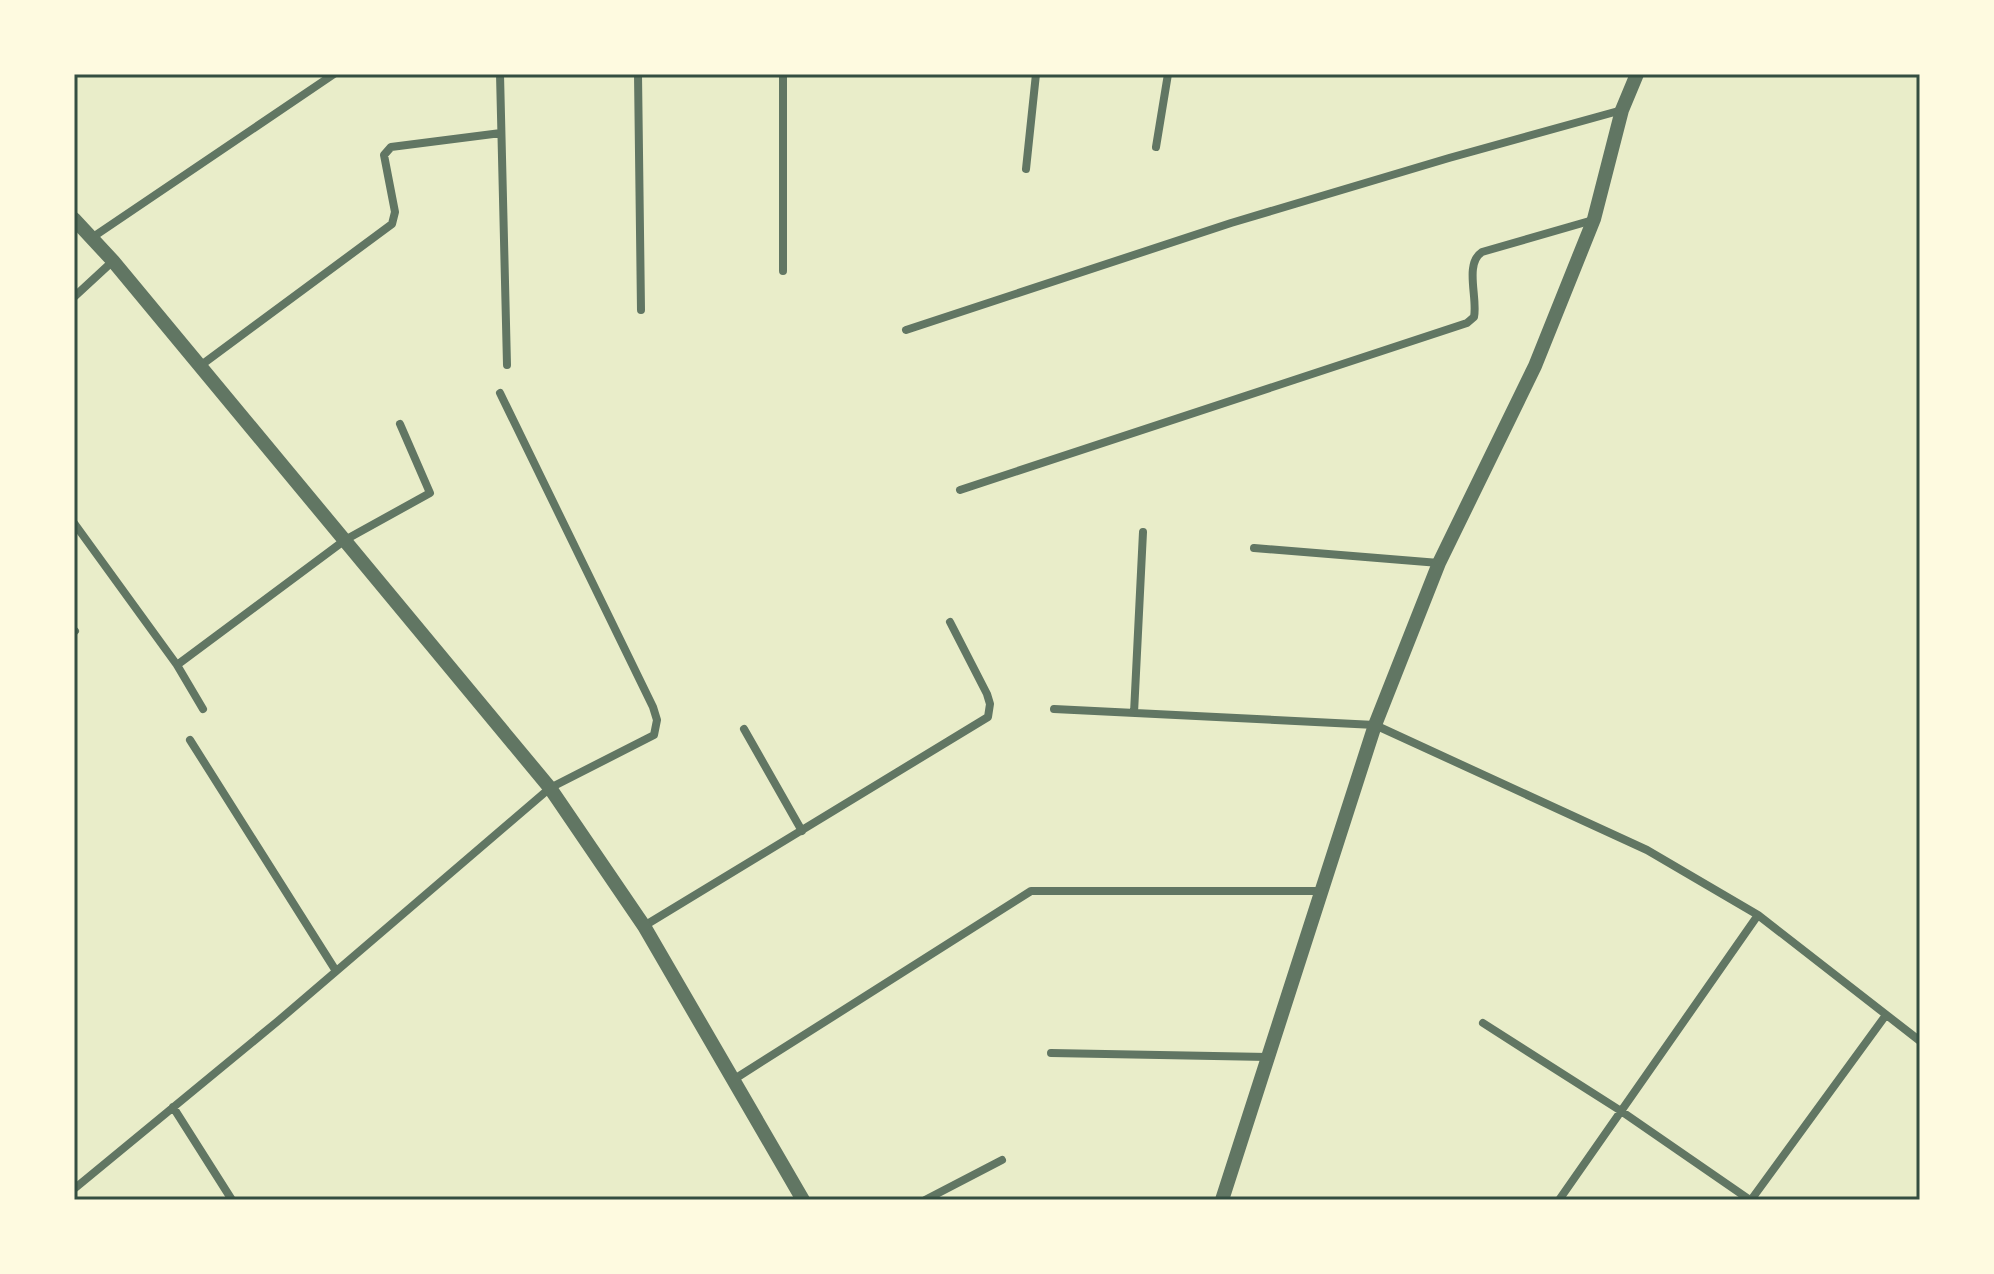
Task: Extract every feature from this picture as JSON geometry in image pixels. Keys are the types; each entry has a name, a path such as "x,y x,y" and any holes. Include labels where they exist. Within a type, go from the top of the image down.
{"street":[{"path":"93,237 334,74"},
{"path":"500,74 507,365"},
{"path":"638,74 641,310"},
{"path":"783,74 783,271"},
{"path":"1026,169 1036,74"},
{"path":"1156,147 1168,74"},
{"path":"1222,1200 1375,725 1439,563 1535,366 1594,219 1622,110 1637,74"},
{"path":"906,330 1231,223 1622,110"},
{"path":"200,366 392,224 395,212 384,155 387,150 501,133"},
{"path":"74,219 93,237 550,788 644,926 803,1200"},
{"path":"960,490 1467,323 1474,317 1476,308 1473,265 1476,256 1594,219"},
{"path":"74,297 113,261"},
{"path":"74,1189 550,788 654,735 657,720 653,707 500,393"},
{"path":"177,665 345,540 430,493 400,424"},
{"path":"74,523 177,665 203,709"},
{"path":"1134,713 1143,532"},
{"path":"1254,548 1439,563"},
{"path":"644,926 988,717 990,704 987,694 950,622"},
{"path":"1054,709 1375,725 1647,850 1758,915 1920,1041"},
{"path":"744,729 802,831"},
{"path":"190,740 336,971"},
{"path":"733,1080 1031,891 1322,891"},
{"path":"1559,1200 1758,915"},
{"path":"1483,1023 1621,1111 1751,1200 1886,1015"},
{"path":"1051,1053 1268,1057"},
{"path":"173,1107 232,1200"},
{"path":"925,1200 1002,1160"}]}
